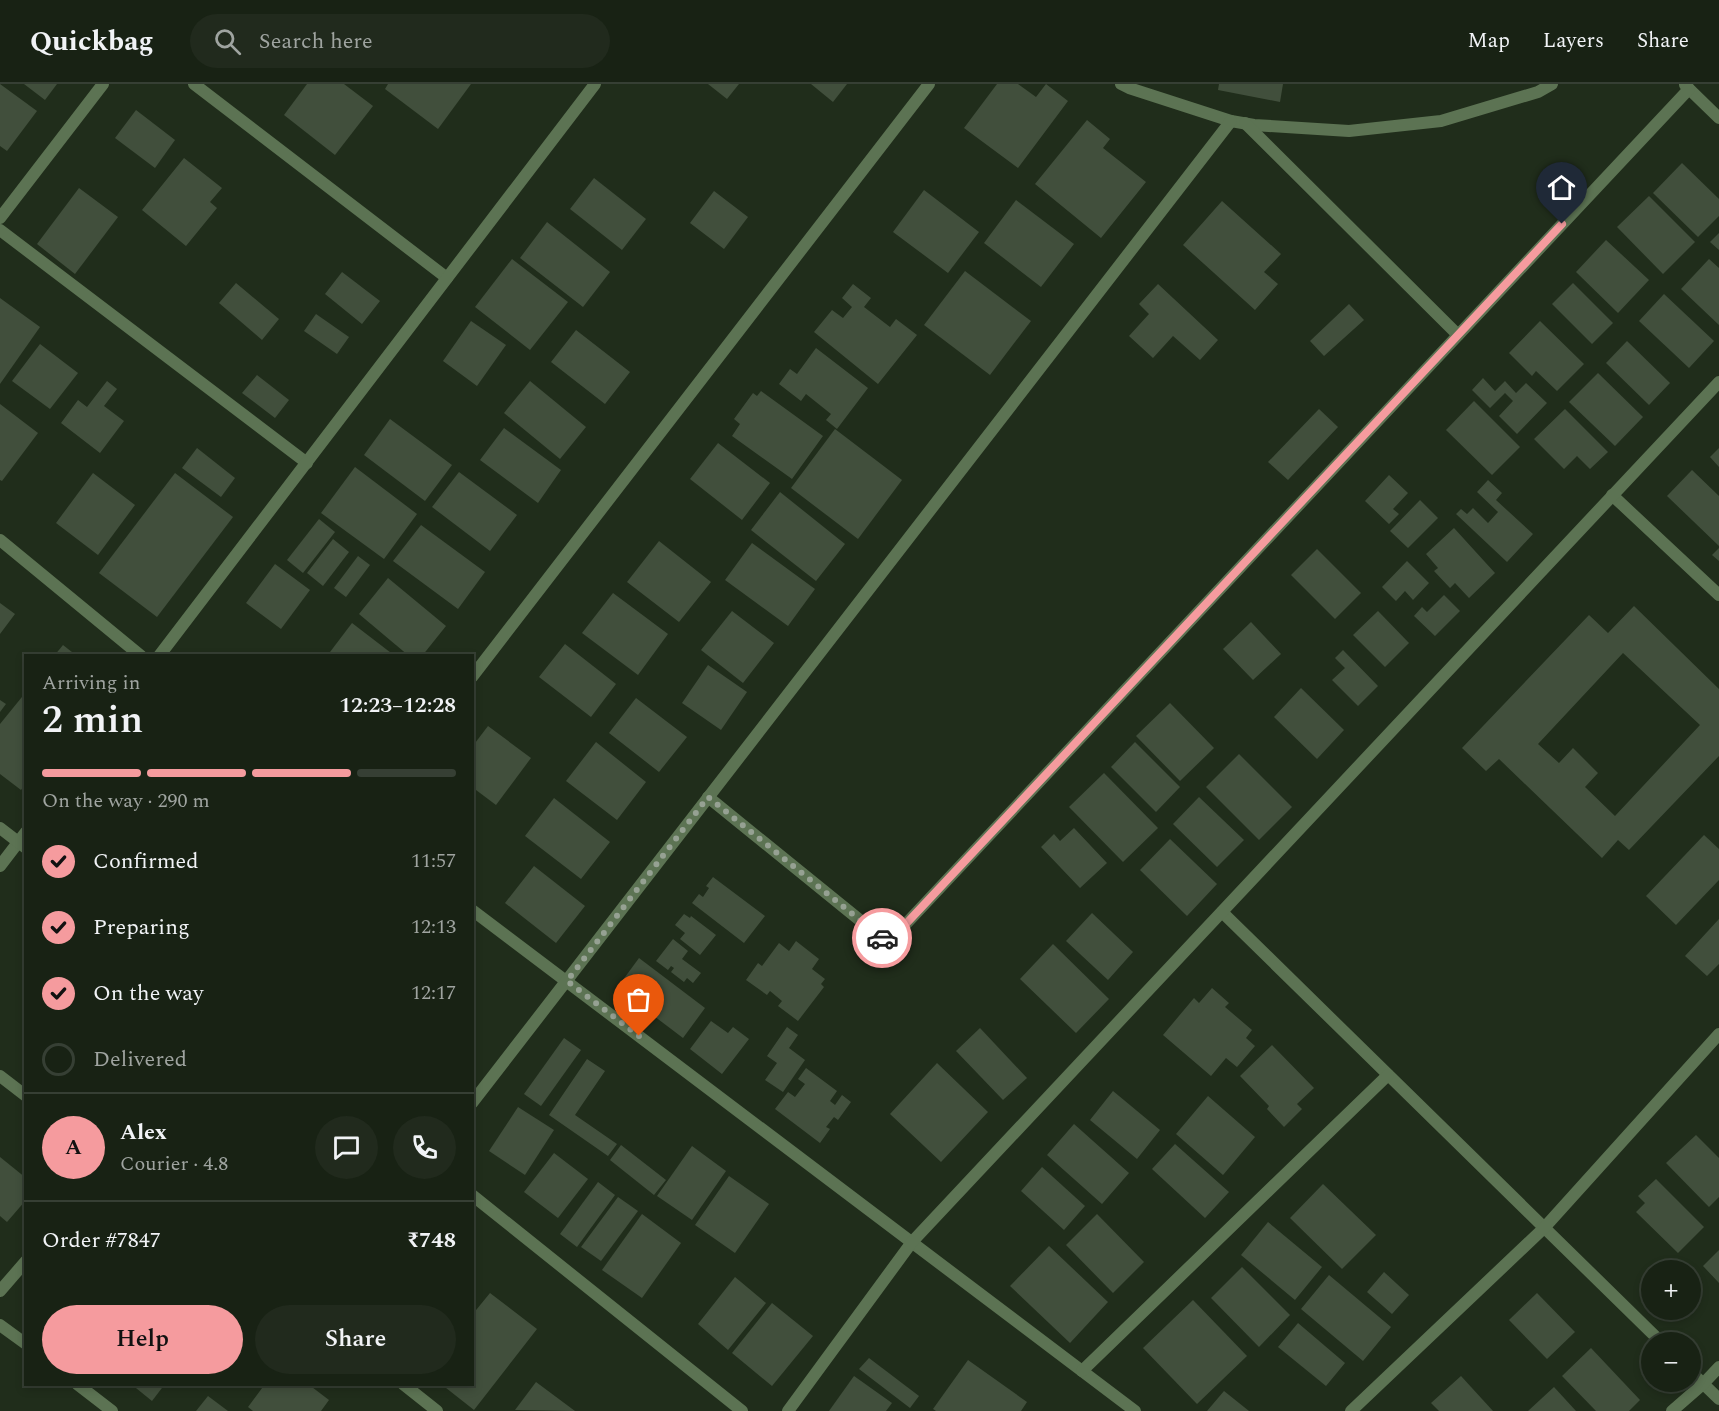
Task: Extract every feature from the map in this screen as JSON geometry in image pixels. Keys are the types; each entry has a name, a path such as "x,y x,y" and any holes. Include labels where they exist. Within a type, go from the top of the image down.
{"street":[{"path":"0,218 104,84"},
{"path":"194,84 447,278"},
{"path":"161,654 595,84"},
{"path":"474,674 929,84"},
{"path":"1121,84 1245,123 1349,131 1441,121 1538,92 1552,84"},
{"path":"708,797 888,943 1458,335 1687,86 1719,118"},
{"path":"474,1100 1231,120"},
{"path":"1245,123 1458,335"},
{"path":"0,230 307,463"},
{"path":"788,1411 912,1242 1719,382"},
{"path":"1612,495 1719,595"},
{"path":"0,540 139,654"},
{"path":"0,828 23,841 0,866"},
{"path":"474,911 1135,1411"},
{"path":"1222,912 1651,1332"},
{"path":"1351,1411 1544,1228 1719,1035"},
{"path":"1082,1371 1388,1075"},
{"path":"0,1076 24,1094"},
{"path":"474,1197 742,1411"},
{"path":"0,1292 24,1263"},
{"path":"0,1325 24,1343"},
{"path":"1672,1411 1719,1367"},
{"path":"1703,1384 1719,1399"},
{"path":"80,1386 112,1411"},
{"path":"406,1386 437,1411"}],"building":[{"path":"0,84 37,111 7,151 0,146"},
{"path":"24,84 57,84 45,100"},
{"path":"307,84 344,84 373,106 335,155 284,115"},
{"path":"388,84 471,84 438,129 385,89"},
{"path":"708,84 739,84 727,99"},
{"path":"811,84 847,84 833,102"},
{"path":"997,84 1018,84 1036,97 1046,84 1068,101 1018,168 964,128"},
{"path":"1219,84 1283,84 1280,102 1218,90"},
{"path":"136,110 175,140 155,168 115,138"},
{"path":"1087,120 1110,139 1103,148 1146,182 1101,238 1035,184"},
{"path":"184,158 222,188 210,202 217,208 186,246 142,210"},
{"path":"1682,163 1719,199 1719,216 1698,237 1653,193"},
{"path":"594,178 646,219 622,250 570,209"},
{"path":"79,188 118,217 75,274 37,244"},
{"path":"924,190 979,232 948,273 893,232"},
{"path":"714,191 748,217 724,249 690,223"},
{"path":"1649,196 1695,242 1663,274 1617,227"},
{"path":"1016,200 1074,244 1041,287 984,243"},
{"path":"1222,201 1281,254 1264,272 1278,284 1255,310 1183,245"},
{"path":"547,222 610,272 583,307 520,258"},
{"path":"1719,233 1719,250 1710,242"},
{"path":"1606,240 1649,280 1618,313 1576,272"},
{"path":"512,259 568,302 530,350 475,307"},
{"path":"1709,259 1719,268 1719,325 1681,289"},
{"path":"965,271 1031,321 990,375 924,325"},
{"path":"342,272 380,301 362,324 325,294"},
{"path":"236,283 279,319 262,340 219,303"},
{"path":"1573,283 1613,323 1592,344 1552,304"},
{"path":"853,284 871,298 864,307 890,327 896,319 917,335 878,384 814,332 832,310 843,318 852,307 842,298"},
{"path":"1158,284 1218,340 1200,360 1173,336 1153,358 1129,336 1149,314 1139,304"},
{"path":"1664,294 1714,341 1689,368 1639,321"},
{"path":"0,298 40,327 0,384"},
{"path":"1349,304 1364,320 1324,356 1310,341"},
{"path":"316,314 349,337 337,354 304,331"},
{"path":"471,321 506,345 477,386 443,361"},
{"path":"1540,321 1584,364 1557,391 1536,371 1532,376 1509,353"},
{"path":"576,330 630,372 605,404 551,362"},
{"path":"1627,341 1670,383 1649,405 1606,363"},
{"path":"40,344 78,373 50,409 12,381"},
{"path":"816,348 868,388 837,429 826,420 831,414 806,394 801,401 779,384 790,369 797,374"},
{"path":"1598,373 1643,417 1615,446 1569,402"},
{"path":"257,375 289,400 275,418 242,393"},
{"path":"1483,378 1495,391 1505,381 1516,393 1526,383 1547,403 1517,434 1499,416 1513,401 1505,393 1490,408 1472,390"},
{"path":"107,381 117,389 104,406 124,421 100,453 61,423 78,400 87,407"},
{"path":"530,381 586,427 560,459 504,413"},
{"path":"761,391 823,436 792,479 732,436 740,424 734,419 753,393 757,396"},
{"path":"1474,401 1520,447 1492,475 1446,430"},
{"path":"0,404 38,433 2,481 0,480"},
{"path":"1319,409 1338,427 1288,480 1268,462"},
{"path":"1565,409 1608,452 1590,469 1577,456 1564,469 1534,439"},
{"path":"390,419 452,465 425,501 364,455"},
{"path":"504,428 561,470 538,503 480,460"},
{"path":"835,429 902,480 858,539 791,488"},
{"path":"718,443 770,483 742,520 690,479"},
{"path":"197,448 235,478 221,497 182,468"},
{"path":"1719,448 1719,467 1710,457"},
{"path":"355,467 417,514 384,559 321,513"},
{"path":"1692,470 1719,496 1719,546 1667,496"},
{"path":"459,472 517,515 490,551 432,507"},
{"path":"93,473 135,505 98,555 56,523"},
{"path":"175,473 233,517 157,617 99,573"},
{"path":"1389,475 1408,493 1393,509 1399,514 1389,524 1365,501"},
{"path":"1488,480 1502,493 1496,500 1533,534 1507,562 1456,514 1461,509 1467,514 1473,508 1488,523 1498,512 1477,492"},
{"path":"780,492 845,544 816,581 751,530"},
{"path":"1420,500 1438,518 1408,548 1390,531"},
{"path":"319,519 335,532 303,573 287,560"},
{"path":"421,525 485,572 458,609 393,561"},
{"path":"1454,528 1495,573 1469,598 1455,583 1450,588 1434,571 1438,568 1426,554"},
{"path":"333,539 349,552 323,586 307,573"},
{"path":"659,541 711,582 679,622 627,582"},
{"path":"752,543 815,589 788,626 725,580"},
{"path":"1719,548 1719,561 1712,555"},
{"path":"1317,549 1361,593 1335,619 1291,575"},
{"path":"358,556 370,565 346,597 334,588"},
{"path":"1407,561 1429,583 1413,600 1405,591 1396,601 1382,587"},
{"path":"275,564 310,590 281,629 246,603"},
{"path":"388,578 446,626 424,654 407,654 359,614"},
{"path":"613,593 668,634 638,675 582,633"},
{"path":"1444,595 1460,611 1435,636 1414,616 1422,607 1427,612"},
{"path":"0,603 15,614 0,634"},
{"path":"1634,606 1719,689 1719,756 1629,850 1618,840 1602,858 1499,759 1486,771 1462,748 1589,615 1608,633","holes":["1623,653 1700,725 1615,816 1585,787 1598,773 1573,748 1559,763 1538,744"]},
{"path":"732,611 774,643 743,683 701,650"},
{"path":"1378,611 1409,643 1385,667 1353,635"},
{"path":"1251,622 1281,654 1253,680 1223,649"},
{"path":"352,623 392,654 329,654"},
{"path":"565,644 616,684 591,717 539,677"},
{"path":"63,645 74,654 56,654"},
{"path":"1343,650 1378,686 1358,706 1332,680 1345,668 1335,658"},
{"path":"708,665 747,692 721,730 682,703"},
{"path":"1301,688 1344,730 1317,759 1274,717"},
{"path":"24,694 24,786 21,790 0,774 0,724"},
{"path":"636,698 687,737 659,772 609,733"},
{"path":"0,700 6,704 0,712"},
{"path":"1170,703 1214,748 1180,781 1136,736"},
{"path":"488,726 531,758 496,805 474,788 474,744"},
{"path":"596,742 646,782 617,820 566,781"},
{"path":"1135,742 1180,787 1156,812 1111,767"},
{"path":"1239,754 1292,807 1259,840 1206,787"},
{"path":"1104,773 1158,828 1123,862 1069,807"},
{"path":"1199,797 1244,840 1217,867 1173,824"},
{"path":"554,798 610,842 581,879 525,836"},
{"path":"1074,828 1107,863 1080,888 1041,847 1054,834 1060,841"},
{"path":"1704,835 1719,849 1719,880 1676,925 1646,896"},
{"path":"1170,839 1217,884 1187,916 1140,870"},
{"path":"534,866 585,906 556,943 505,903"},
{"path":"713,877 765,916 744,943 692,903 699,894 703,897 709,888 706,886"},
{"path":"1092,913 1133,952 1108,980 1066,941"},
{"path":"684,914 690,918 691,916 716,935 700,955 680,939 685,933 675,925"},
{"path":"1719,919 1719,964 1707,976 1685,956"},
{"path":"673,939 688,951 682,959 701,973 693,983 687,978 684,982 671,972 674,968 671,966 668,970 656,961"},
{"path":"796,941 819,959 812,969 825,979 821,984 824,987 798,1021 778,1006 782,1001 770,991 767,995 746,980 758,963 762,966 779,943 789,951"},
{"path":"1053,944 1109,999 1076,1033 1020,979"},
{"path":"639,958 705,1008 683,1038 617,988"},
{"path":"1212,988 1229,1003 1225,1007 1252,1030 1246,1038 1255,1046 1237,1067 1226,1058 1211,1076 1163,1035 1194,998 1199,1003"},
{"path":"711,1021 728,1033 733,1027 749,1039 722,1074 690,1049"},
{"path":"787,1027 798,1035 789,1048 805,1060 783,1092 765,1080 777,1063 767,1056"},
{"path":"980,1028 1027,1078 1003,1100 956,1051"},
{"path":"564,1038 581,1050 541,1106 524,1094"},
{"path":"1272,1045 1314,1088 1297,1104 1302,1109 1284,1127 1267,1109 1269,1106 1240,1076"},
{"path":"587,1059 605,1071 575,1115 617,1144 608,1156 549,1115"},
{"path":"937,1063 988,1112 941,1162 890,1114"},
{"path":"806,1068 837,1091 830,1101 835,1105 842,1095 851,1102 838,1120 834,1117 826,1127 830,1129 820,1143 775,1109 788,1092 795,1097 805,1084 798,1079"},
{"path":"1113,1091 1160,1130 1137,1159 1090,1120"},
{"path":"1208,1096 1255,1137 1223,1175 1176,1134"},
{"path":"518,1107 554,1130 525,1175 489,1151"},
{"path":"1074,1124 1129,1173 1102,1204 1047,1155"},
{"path":"1696,1135 1719,1158 1719,1197 1709,1207 1666,1163"},
{"path":"1175,1144 1229,1192 1205,1218 1152,1169"},
{"path":"621,1145 666,1180 654,1195 610,1160"},
{"path":"692,1146 726,1171 692,1220 657,1196"},
{"path":"554,1153 588,1179 558,1218 524,1192"},
{"path":"0,1157 24,1176 24,1202 7,1222 0,1216"},
{"path":"1042,1167 1085,1206 1064,1230 1021,1191"},
{"path":"729,1176 769,1204 735,1253 695,1225"},
{"path":"1656,1179 1704,1227 1678,1253 1636,1212 1645,1203 1638,1196"},
{"path":"598,1182 615,1195 577,1247 560,1234"},
{"path":"1323,1184 1376,1235 1342,1269 1290,1218"},
{"path":"618,1197 638,1211 601,1261 581,1247"},
{"path":"642,1214 681,1243 642,1298 602,1270"},
{"path":"1097,1214 1144,1262 1113,1293 1066,1245"},
{"path":"1268,1222 1322,1267 1295,1300 1241,1255"},
{"path":"1049,1246 1108,1302 1070,1343 1010,1286"},
{"path":"1719,1250 1719,1283 1703,1266"},
{"path":"1242,1267 1290,1315 1259,1347 1211,1298"},
{"path":"1384,1272 1409,1295 1392,1314 1367,1292"},
{"path":"1329,1275 1391,1327 1363,1361 1301,1309"},
{"path":"735,1277 766,1303 728,1350 698,1324"},
{"path":"490,1293 537,1329 474,1410 444,1386 474,1386 474,1313"},
{"path":"1537,1293 1575,1332 1547,1359 1509,1320"},
{"path":"1193,1300 1247,1356 1197,1404 1143,1348"},
{"path":"772,1303 813,1336 772,1386 732,1353"},
{"path":"1298,1323 1345,1363 1326,1386 1278,1347"},
{"path":"1591,1348 1640,1400 1629,1411 1596,1411 1562,1376"},
{"path":"869,1358 919,1396 910,1408 859,1369"},
{"path":"968,1360 1027,1402 1021,1411 936,1411 933,1409"},
{"path":"854,1376 892,1403 886,1411 829,1411"},
{"path":"1461,1376 1493,1411 1439,1411 1431,1403"},
{"path":"536,1382 575,1411 515,1410"},
{"path":"133,1386 163,1386 152,1401"},
{"path":"264,1386 311,1386 329,1400 321,1411 253,1411 248,1407"},
{"path":"1554,1387 1576,1411 1528,1411"},
{"path":"1224,1391 1249,1411 1207,1411"},
{"path":"208,1396 228,1411 196,1411"}],"way so far":[{"path":"639,1036 567,981 708,797 882,938"}],"route":[{"path":"882,938 888,943 1562,224"}]}
